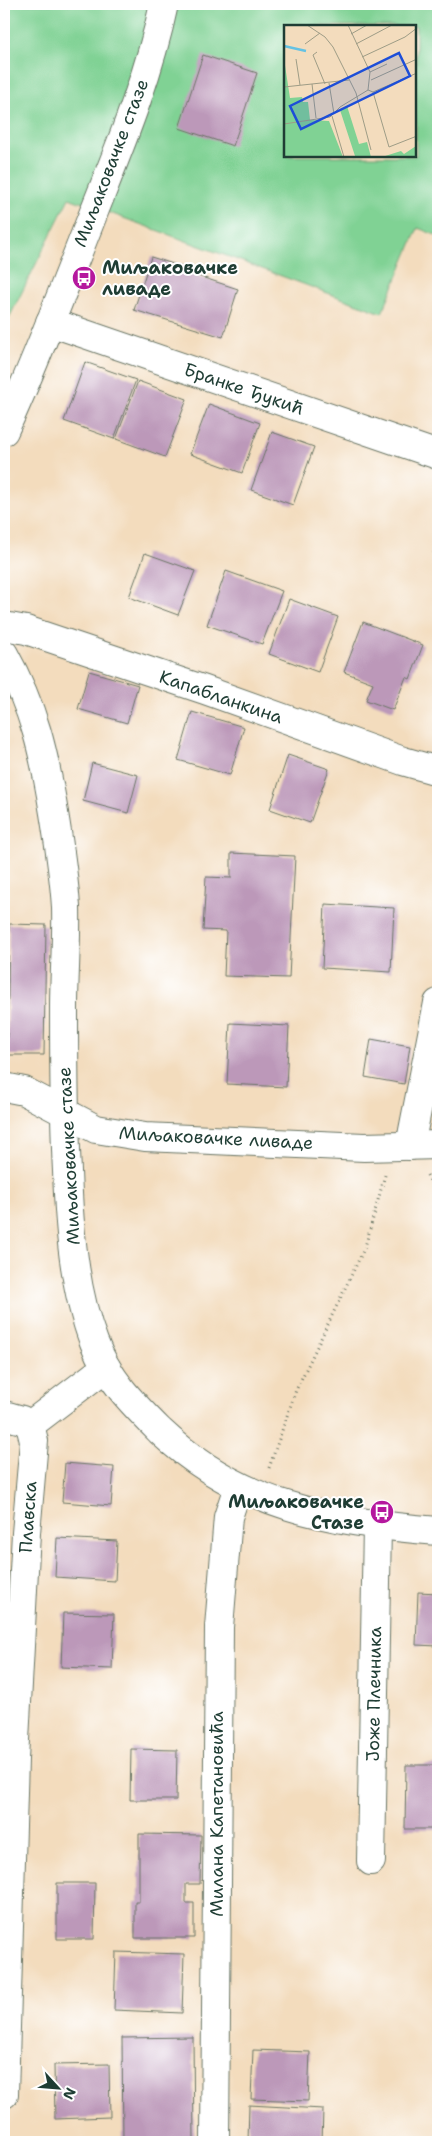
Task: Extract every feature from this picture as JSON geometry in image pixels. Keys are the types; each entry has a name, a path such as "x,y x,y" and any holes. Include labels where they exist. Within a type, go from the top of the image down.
{"street":[{"name":"Миљаковачке стазе","path":"4,431 130,123 157,38 164,4"},
{"name":"Бранке Ђукић","path":"50,322 438,455"},
{"name":"Капабланкина","path":"4,626 35,633 205,690 403,762 438,771"},
{"name":"Миљаковачке стазе","path":"4,654 23,690 32,714 49,776 60,851 66,908 64,1114 68,1205 75,1258 87,1319 94,1342 122,1392 181,1450 249,1492 326,1516 377,1526 438,1531"},
{"path":"402,1146 438,1003"},
{"name":"Миљаковачке ливаде","path":"4,1087 24,1091 96,1130 145,1137 364,1147 438,1145"},
{"path":"4,1415 22,1420 30,1426 106,1366"},
{"name":"Плавска","path":"4,2094 14,1759 26,1533 34,1441 30,1426"},
{"name":"Милана Капетановића","path":"215,2142 219,1627 228,1517 249,1492"},
{"name":"Јоже Плечника","path":"370,1861 377,1526"}],"path":[{"path":"249,1492 365,1247 402,1146"}],"green space":[{"path":"4,4 438,4 438,236 418,228 382,313 69,198 4,328"}],"building":[{"path":"203,55 257,73 233,146 179,128"},
{"path":"151,257 199,272 198,276 238,289 223,337 134,310"},
{"path":"85,362 136,380 114,439 64,421"},
{"path":"138,381 187,399 165,457 116,439"},
{"path":"209,404 260,423 242,473 190,454"},
{"path":"272,432 314,447 293,505 251,490"},
{"path":"438,538 438,554 433,553"},
{"path":"145,553 195,571 178,615 129,597"},
{"path":"226,571 282,591 262,644 207,625"},
{"path":"289,599 338,617 318,672 269,654"},
{"path":"363,622 423,645 410,679 406,677 393,710 366,700 373,683 344,672"},
{"path":"89,671 138,685 127,723 78,709"},
{"path":"192,712 244,727 230,775 178,760"},
{"path":"288,755 329,769 310,823 270,809"},
{"path":"92,763 138,775 128,813 83,801"},
{"path":"231,853 295,856 289,978 224,976 226,931 203,930 206,877 231,878"},
{"path":"325,904 394,908 391,972 322,968"},
{"path":"9,924 46,925 44,1055 7,1055"},
{"path":"230,1023 289,1026 286,1087 227,1084"},
{"path":"371,1039 410,1046 404,1084 365,1077"},
{"path":"65,1463 114,1467 111,1506 62,1502"},
{"path":"57,1538 117,1541 115,1581 55,1577"},
{"path":"418,1592 438,1593 438,1646 416,1645"},
{"path":"63,1613 114,1614 112,1669 61,1667"},
{"path":"131,1749 177,1750 176,1800 130,1800"},
{"path":"406,1765 438,1765 438,1829 405,1829"},
{"path":"139,1834 201,1835 200,1884 186,1884 186,1903 194,1903 194,1938 135,1938 135,1902 139,1902"},
{"path":"57,1883 95,1883 94,1939 57,1939"},
{"path":"116,1952 184,1954 182,2013 114,2010"},
{"path":"193,2037 194,2142 123,2142 122,2038"},
{"path":"253,2050 310,2052 308,2101 251,2099"},
{"path":"109,2064 110,2117 55,2119 54,2065"},
{"path":"249,2105 323,2109 322,2142 248,2142"}],"place":[{"name":"Миљаковачке ливаде","path":"84,278"},
{"name":"Миљаковачке Стазе","path":"382,1512"}]}
